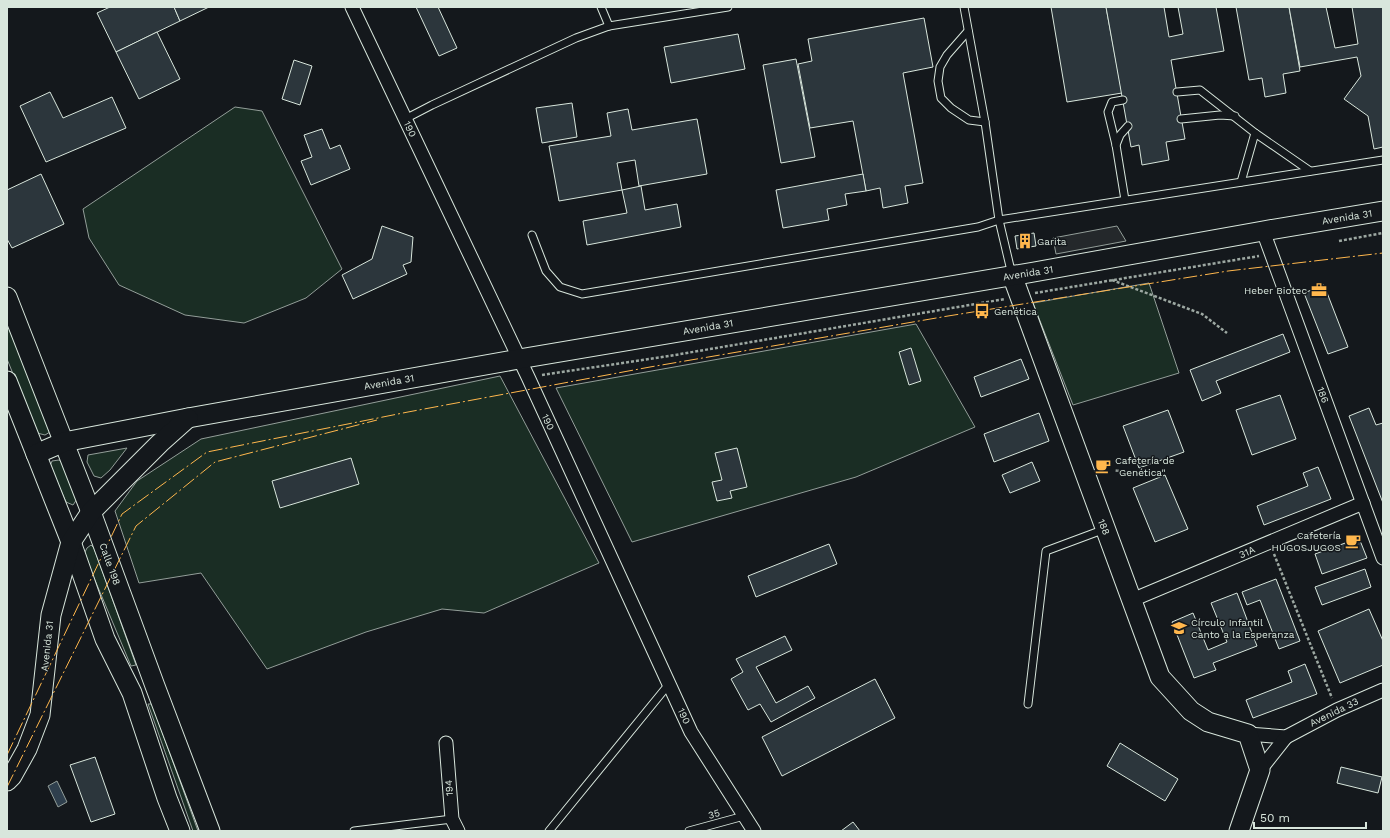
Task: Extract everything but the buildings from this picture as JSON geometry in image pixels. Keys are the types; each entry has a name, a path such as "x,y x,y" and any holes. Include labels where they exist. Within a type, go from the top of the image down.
{"main road":[{"name":"Avenida 31","path":"36,454 64,442 188,418 519,359 1383,211"},
{"name":"188","path":"1012,275 1160,677 1191,711 1208,722 1248,734"},
{"name":"Calle 198","path":"7,297 91,512 210,831"},
{"path":"7,381 71,542 105,639 132,692 167,798 180,831"},
{"name":"Avenida 31","path":"7,781 12,776 27,749 40,715 51,615 71,542 91,512 160,443 188,418"},
{"path":"59,511 75,514 91,512"},
{"path":"132,692 155,686"},
{"path":"1248,734 1260,770"},
{"name":"Avenida 33","path":"1239,831 1260,770"}],"street":[{"name":"190","path":"352,7 528,377 691,732 754,831"},
{"name":"186","path":"1263,231 1383,558"},
{"name":"31A","path":"1132,600 1363,503"},
{"name":"Avenida 33","path":"1260,770 1286,736 1337,710 1383,690"},
{"path":"1248,734 1286,736"},
{"name":"194","path":"446,743 452,819 458,831"}],"lane":[{"path":"601,7 609,26"},
{"path":"405,119 576,38 609,26 728,7"},
{"path":"964,7 985,122 999,220 1012,275"},
{"path":"968,31 947,55 940,67 938,81 941,98 950,108 969,120 985,122"},
{"path":"1177,92 1200,90 1255,133 1310,172"},
{"path":"1123,100 1112,102 1108,112 1116,145 1125,200"},
{"path":"1182,119 1235,116"},
{"path":"1116,145 1120,134 1128,126"},
{"path":"1241,182 1255,133"},
{"path":"532,235 546,271 560,287 582,294 970,228 999,220 1383,160"},
{"path":"1028,704 1046,550 1105,529"},
{"path":"549,831 669,684"},
{"name":"35","path":"689,831 744,816"},
{"path":"354,831 452,819"}],"path":[{"path":"1339,241 1383,233"},
{"path":"528,377 669,356 1271,253"},
{"path":"1112,280 1202,314 1227,333"},
{"path":"1269,542 1337,710"}],"green space":[{"path":"235,107 262,111 342,269 306,298 244,323 185,315 119,285 89,238 83,209"},
{"path":"1149,283 1179,373 1073,405 1033,303"},
{"path":"7,319 50,432 45,435 37,433 7,359"},
{"path":"916,324 975,427 856,477 632,542 556,388"},
{"path":"500,376 599,563 484,613 442,609 366,632 267,669 201,573 139,583 115,511 137,481 201,439"},
{"path":"127,448 110,470 101,478 94,476 87,462 88,455"},
{"path":"59,460 63,463 77,499 73,505 66,502 50,466 52,461"},
{"path":"91,545 94,548 136,665 131,666 84,554 87,548"},
{"path":"148,704 152,704 198,831 193,831"}],"shaded area":[{"path":"1117,226 1126,241 1056,254 1053,238"}],"water":[{"path":"57,781 67,802 58,807 48,786"}],"power":[{"path":"7,755 122,514 207,452 408,412 650,367 948,316 1228,271 1383,253"},
{"path":"7,787 136,526 215,462 377,420"}],"place":[{"name":"Garita","path":"1025,241"},
{"name":"Heber Biotec","path":"1319,290"},
{"name":"Genética","path":"982,311"},
{"name":"Cafetería de \"Genética\"","path":"1103,466"},
{"name":"Cafetería HUGOSJUGOS","path":"1353,541"},
{"name":"Círculo Infantil Canto a la Esperanza","path":"1179,628"}]}
